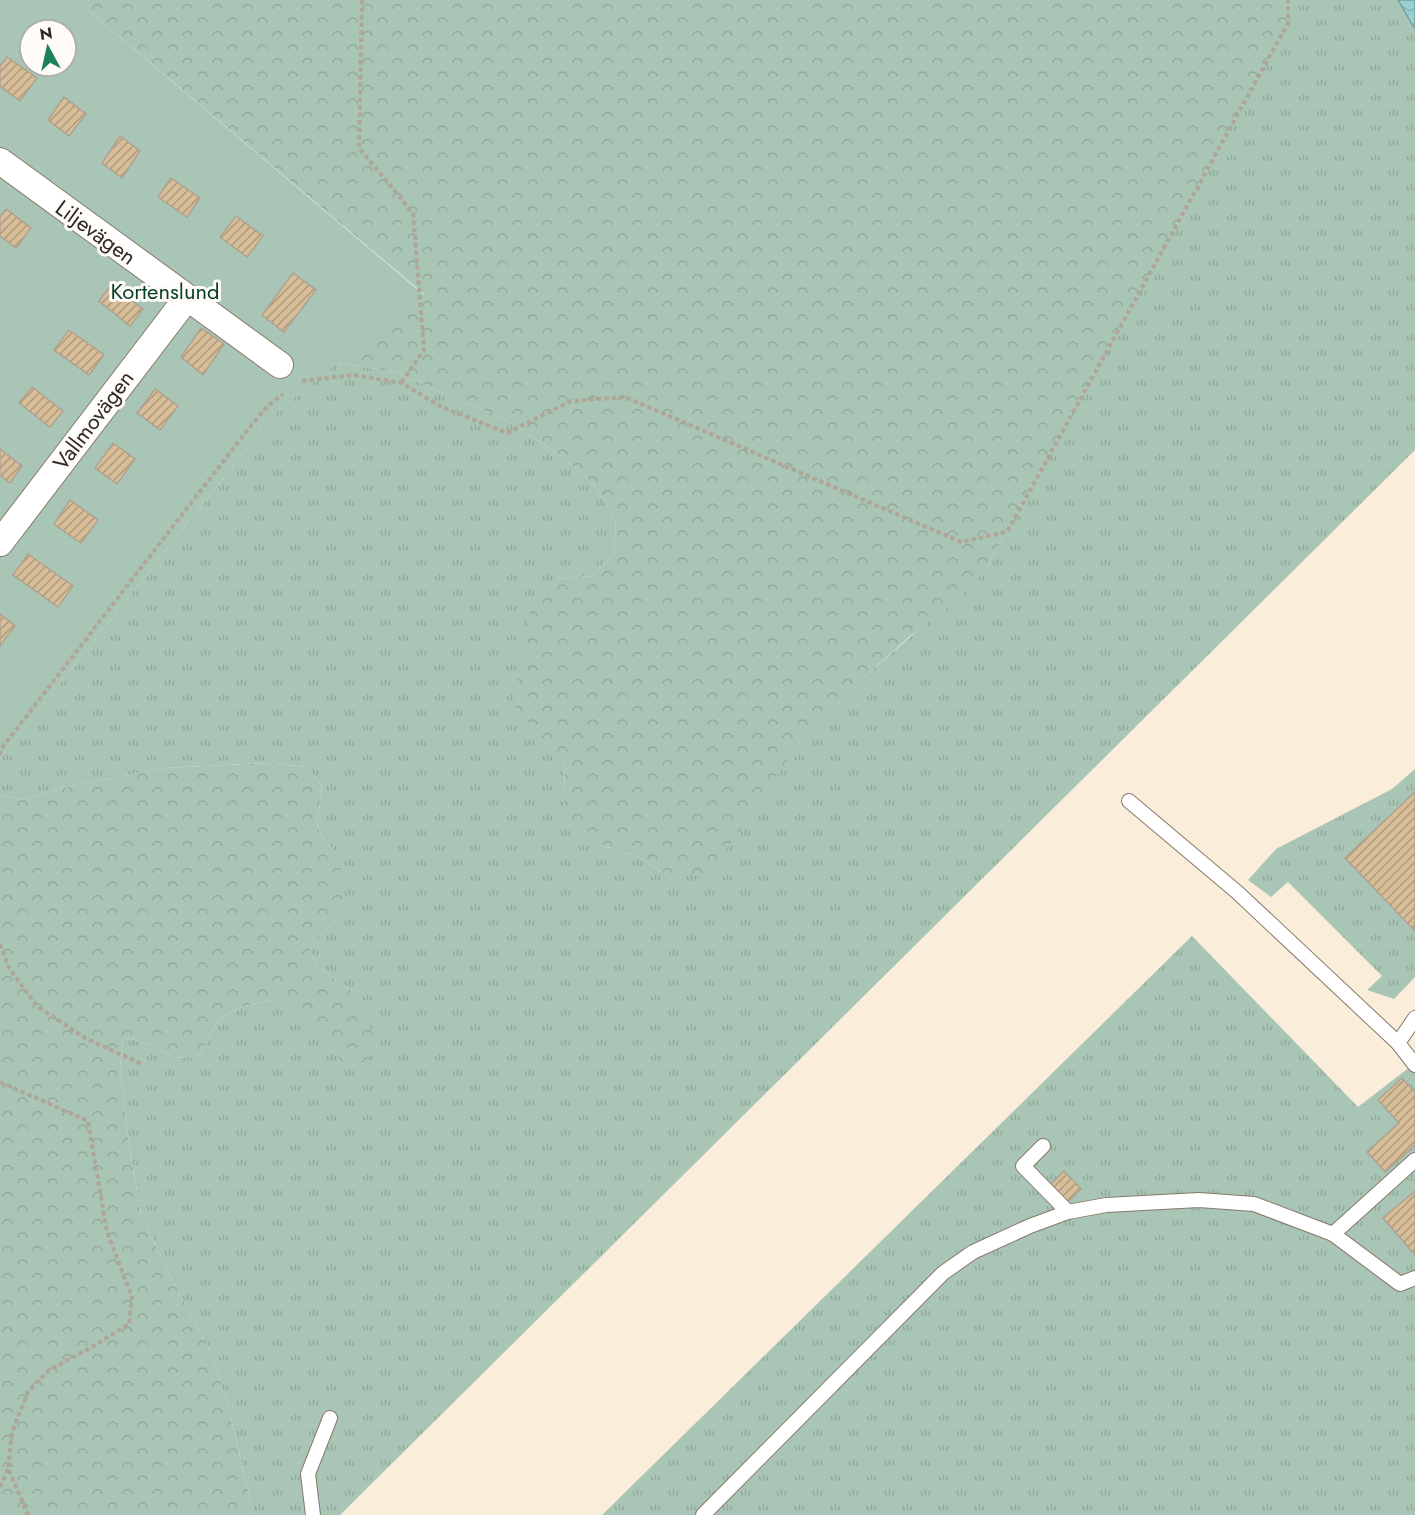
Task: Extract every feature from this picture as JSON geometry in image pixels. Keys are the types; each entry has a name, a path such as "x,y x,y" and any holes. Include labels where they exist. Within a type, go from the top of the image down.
{"street":[{"name":"Liljevägen","path":"0,161 280,365"},
{"name":"Vallmovägen","path":"0,543 187,298"}],"lane":[{"path":"1129,801 1237,892 1398,1043 1415,1065"},
{"path":"1398,1043 1415,1018"},
{"path":"1043,1146 1023,1166 1068,1212"},
{"path":"1333,1234 1415,1160"},
{"path":"702,1515 943,1272 973,1252 1030,1226 1068,1212 1106,1205 1144,1202 1199,1200 1254,1204 1333,1234 1400,1284 1415,1278"},
{"path":"313,1515 308,1474 330,1418"}],"path":[{"path":"362,0 359,148 413,213 424,350 402,383"},
{"path":"0,751 249,428 268,406 302,381 354,375 402,383 442,407 507,433 571,401 625,397 962,542 1006,532 1288,23 1288,0"},
{"path":"0,944 9,968 37,1006 85,1038 142,1064"},
{"path":"0,1082 88,1121 107,1232 132,1297 129,1324 49,1370 28,1392 12,1432 8,1468 0,1487"},
{"path":"8,1468 28,1515"}],"green space":[{"name":"Kortenslund","path":"0,0 76,0 424,295 278,410 0,758"},
{"path":"76,0 1288,0 1288,23 983,573 956,602 910,636 869,673 802,739 709,875 665,874 636,856 601,845 562,812 565,796 564,762 513,705 531,608 557,579 591,576 614,554 616,519 594,485 560,455 508,421 395,372 337,363 424,294"},
{"path":"1288,0 1415,0 1415,450 340,1515 254,1515 227,1402 211,1352 171,1278 141,1214 130,1151 120,1068 123,1037 151,1044 173,1057 197,1058 219,1019 244,1006 271,1000 297,1006 342,1063 353,992 316,966 310,948 337,919 339,856 323,839 317,824 322,787 308,767 267,763 165,768 72,786 24,800 0,795 0,758 278,410 337,363 395,372 508,421 560,455 594,485 616,519 614,554 591,576 557,579 543,737 564,762 563,812 601,845 636,856 665,874 765,791 802,739 869,673 983,573 1288,23"},
{"path":"267,763 308,767 322,787 317,824 323,839 339,856 344,892 337,919 310,949 316,966 353,992 377,1042 372,1056 360,1067 342,1063 297,1007 271,1000 244,1006 219,1019 197,1058 173,1057 151,1044 123,1037 120,1068 130,1151 141,1214 171,1278 211,1352 227,1402 254,1515 0,1515 0,795 24,800 72,786 165,768"},
{"path":"1415,769 1415,792 1346,857 1415,931 1415,977 1394,999 1367,990 1382,976 1288,882 1271,897 1248,880 1276,849 1392,789"},
{"path":"1192,936 1358,1107 1415,1063 1415,1515 602,1515"}],"water":[{"path":"1398,0 1415,0 1415,28 1413,26"}],"building":[{"path":"7,57 18,65 18,78 37,78 20,101 0,86 0,66"},
{"path":"64,97 86,114 69,136 48,120"},
{"path":"120,136 140,151 122,178 102,163"},
{"path":"171,178 200,198 187,217 158,197"},
{"path":"6,209 31,228 16,248 0,236 0,217"},
{"path":"236,216 263,236 247,257 220,237"},
{"path":"293,273 316,290 284,332 262,315"},
{"path":"111,285 143,309 130,326 99,301"},
{"path":"201,328 224,344 203,375 181,357"},
{"path":"69,330 104,355 89,375 54,350"},
{"path":"32,387 63,411 50,427 19,403"},
{"path":"155,389 178,406 160,430 137,413"},
{"path":"113,443 135,459 117,484 95,468"},
{"path":"0,449 22,466 10,483 0,475"},
{"path":"70,500 98,520 81,543 54,524"},
{"path":"28,554 73,586 58,607 13,575"},
{"path":"0,614 15,626 0,646"},
{"path":"1415,792 1415,931 1345,858"},
{"path":"1402,1078 1415,1092 1415,1145 1385,1172 1367,1152 1399,1123 1378,1100"},
{"path":"1064,1171 1081,1189 1067,1203 1050,1185"},
{"path":"1415,1191 1415,1255 1383,1218"}]}
